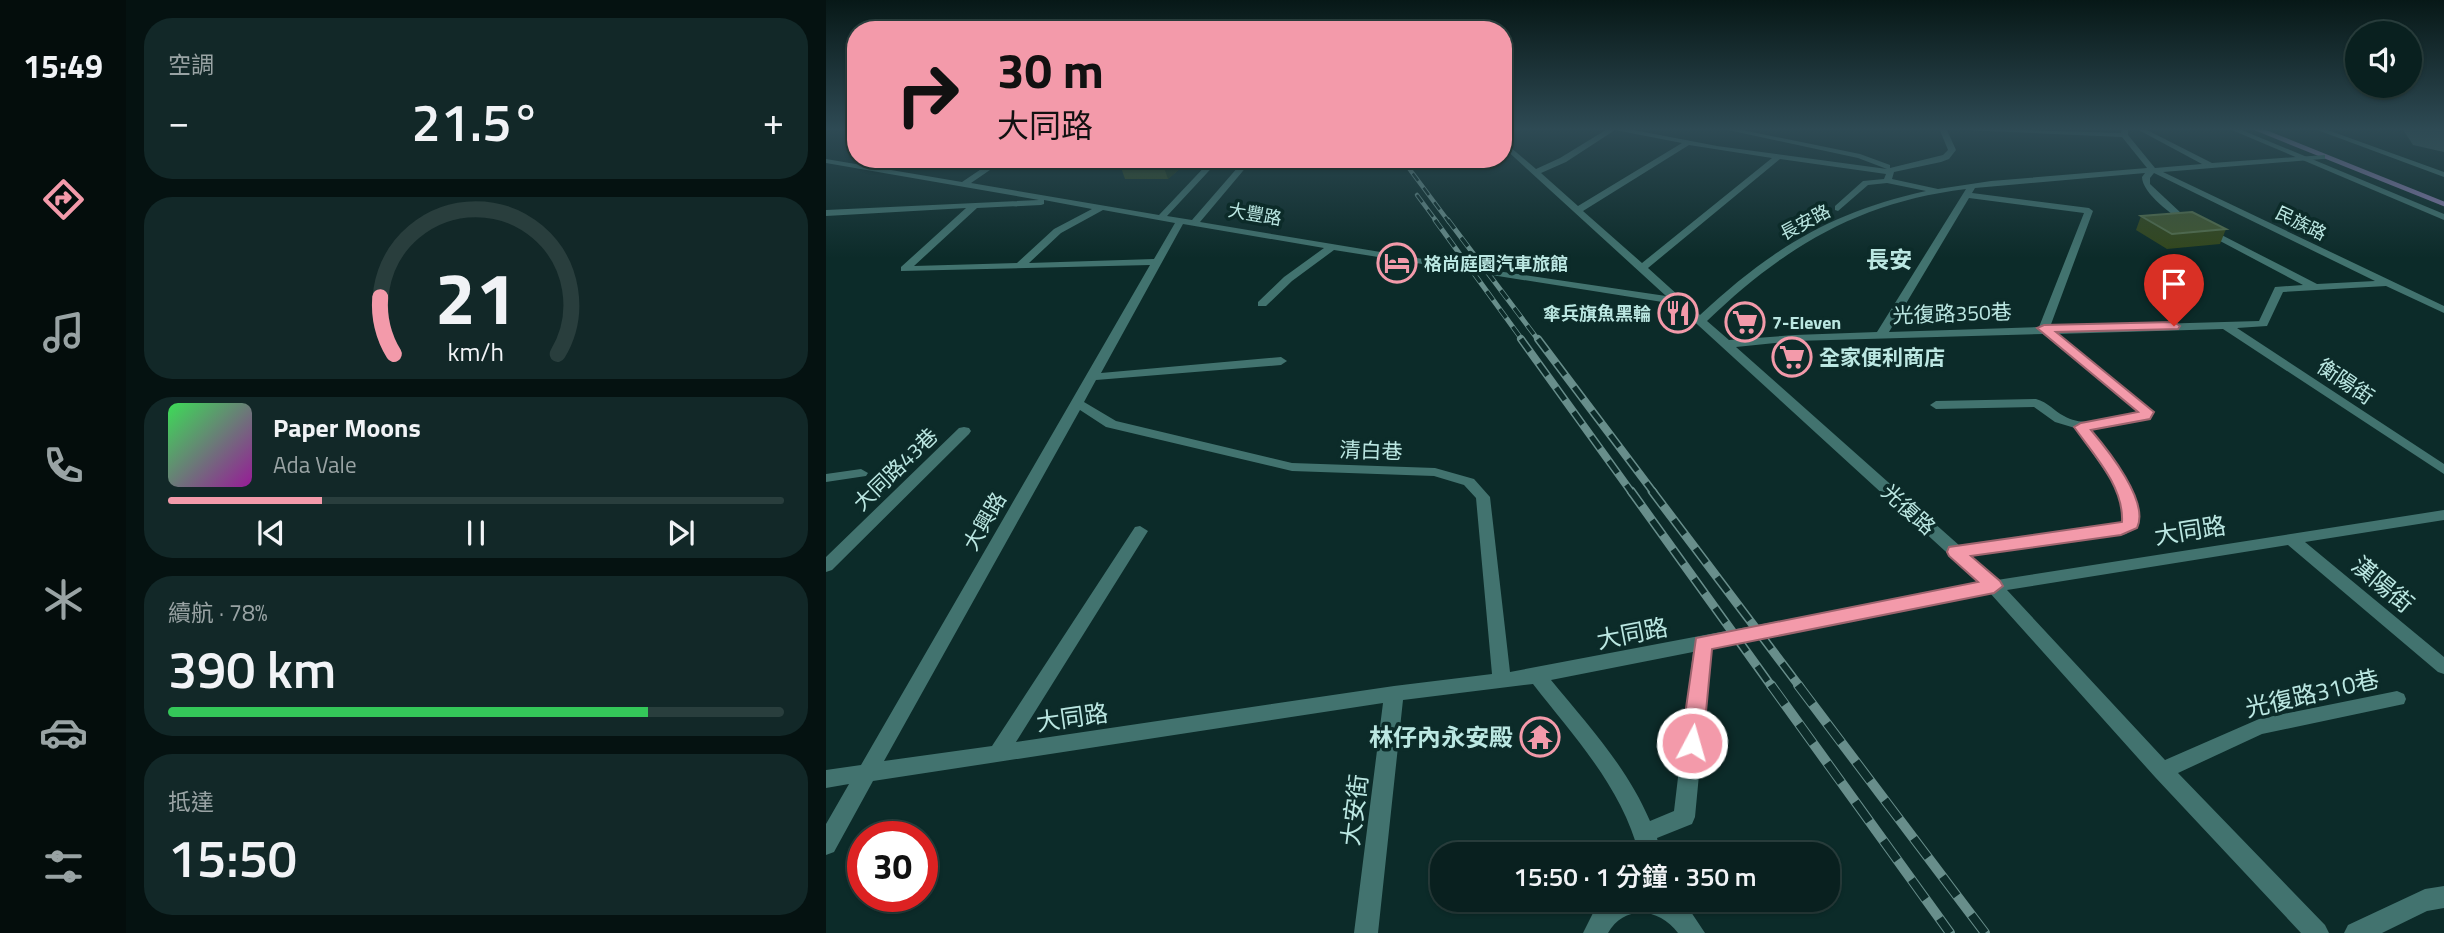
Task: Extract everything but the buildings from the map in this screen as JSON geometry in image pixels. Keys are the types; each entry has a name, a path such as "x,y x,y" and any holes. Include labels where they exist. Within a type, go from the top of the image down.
{"street":[{"name":"大豐路","path":"889,172 1679,301"},
{"path":"964,184 983,172"},
{"path":"1162,216 1204,172"},
{"name":"大興路","path":"826,845 1157,262 1188,221 1237,172"},
{"path":"1578,210 1641,172"},
{"path":"1642,268 1760,172"},
{"path":"1874,172 1943,191"},
{"path":"1838,208 1866,183 1897,172"},
{"name":"長安路","path":"1700,321 1751,272 1790,247 1843,219 1886,203 1943,191 1970,191 2140,172"},
{"path":"2151,172 2146,177 2146,185 2178,215 2313,286 2387,283"},
{"name":"民族路","path":"2156,172 2444,310"},
{"path":"2340,172 2444,216"},
{"path":"2356,172 2444,209"},
{"name":"光復路","path":"1536,173 1994,586 2162,771 2317,933"},
{"path":"1881,335 1970,191 2089,211 2044,328 2147,412 2145,415 2081,427 2060,421 2047,407 2036,403 1936,405"},
{"path":"826,214 1069,201"},
{"path":"975,205 905,269 1157,262"},
{"path":"1020,266 1042,241 1067,222 1104,206"},
{"path":"1262,304 1288,279 1333,246"},
{"name":"光復路350巷","path":"1726,344 2044,328 2263,324 2279,289 2313,286"},
{"name":"衡陽街","path":"2225,325 2444,470"},
{"path":"1091,377 1281,361"},
{"name":"清白巷","path":"1076,402 1111,424 1292,467 1435,472 1469,482 1483,497 1502,681"},
{"path":"1956,552 2121,530 2130,524 2131,507 2106,457 2081,427"},
{"name":"大同路43巷","path":"826,566 964,431"},
{"path":"826,478 861,473"},
{"name":"大同路","path":"826,779 1394,694 1537,676 1994,586 2444,515"},
{"path":"998,753 1140,531"},
{"name":"漢陽街","path":"2291,539 2444,667"},
{"path":"1647,832 1684,817 1703,643"},
{"path":"1537,676 1616,778 1647,832 1648,842"},
{"name":"大安街","path":"1366,933 1394,694"},
{"name":"光復路310巷","path":"2162,771 2259,727 2397,699"},
{"path":"2356,933 2425,900 2444,897"},
{"path":"1595,933 1611,912"},
{"path":"1677,912 1686,920 1693,933"}],"waterway":[{"path":"2363,172 2444,204"}],"railway":[{"path":"1411,172 1449,222"},
{"path":"1417,195 1437,222"},
{"path":"1435,220 1523,341"},
{"path":"1448,220 1539,341"},
{"path":"1521,339 1632,493"},
{"path":"1538,339 1654,493"},
{"path":"1631,491 1772,687"},
{"path":"1652,491 1800,687"},
{"path":"1771,685 1950,933"},
{"path":"1798,685 1985,933"}],"place":[{"name":"格尚庭園汽車旅館","path":"1397,263"},
{"name":"傘兵旗魚黑輪","path":"1678,313"},
{"name":"7-Eleven","path":"1745,322"},
{"name":"全家便利商店","path":"1792,357"},
{"name":"林仔內永安殿","path":"1540,737"}],"district":[{"name":"長安","path":"1889,259"}],"route":[{"path":"1692,743 1703,643 1994,586 1956,552 2121,530 2130,524 2133,518 2131,507 2106,457 2081,427 2145,415 2147,412 2044,328 2174,326"}]}
